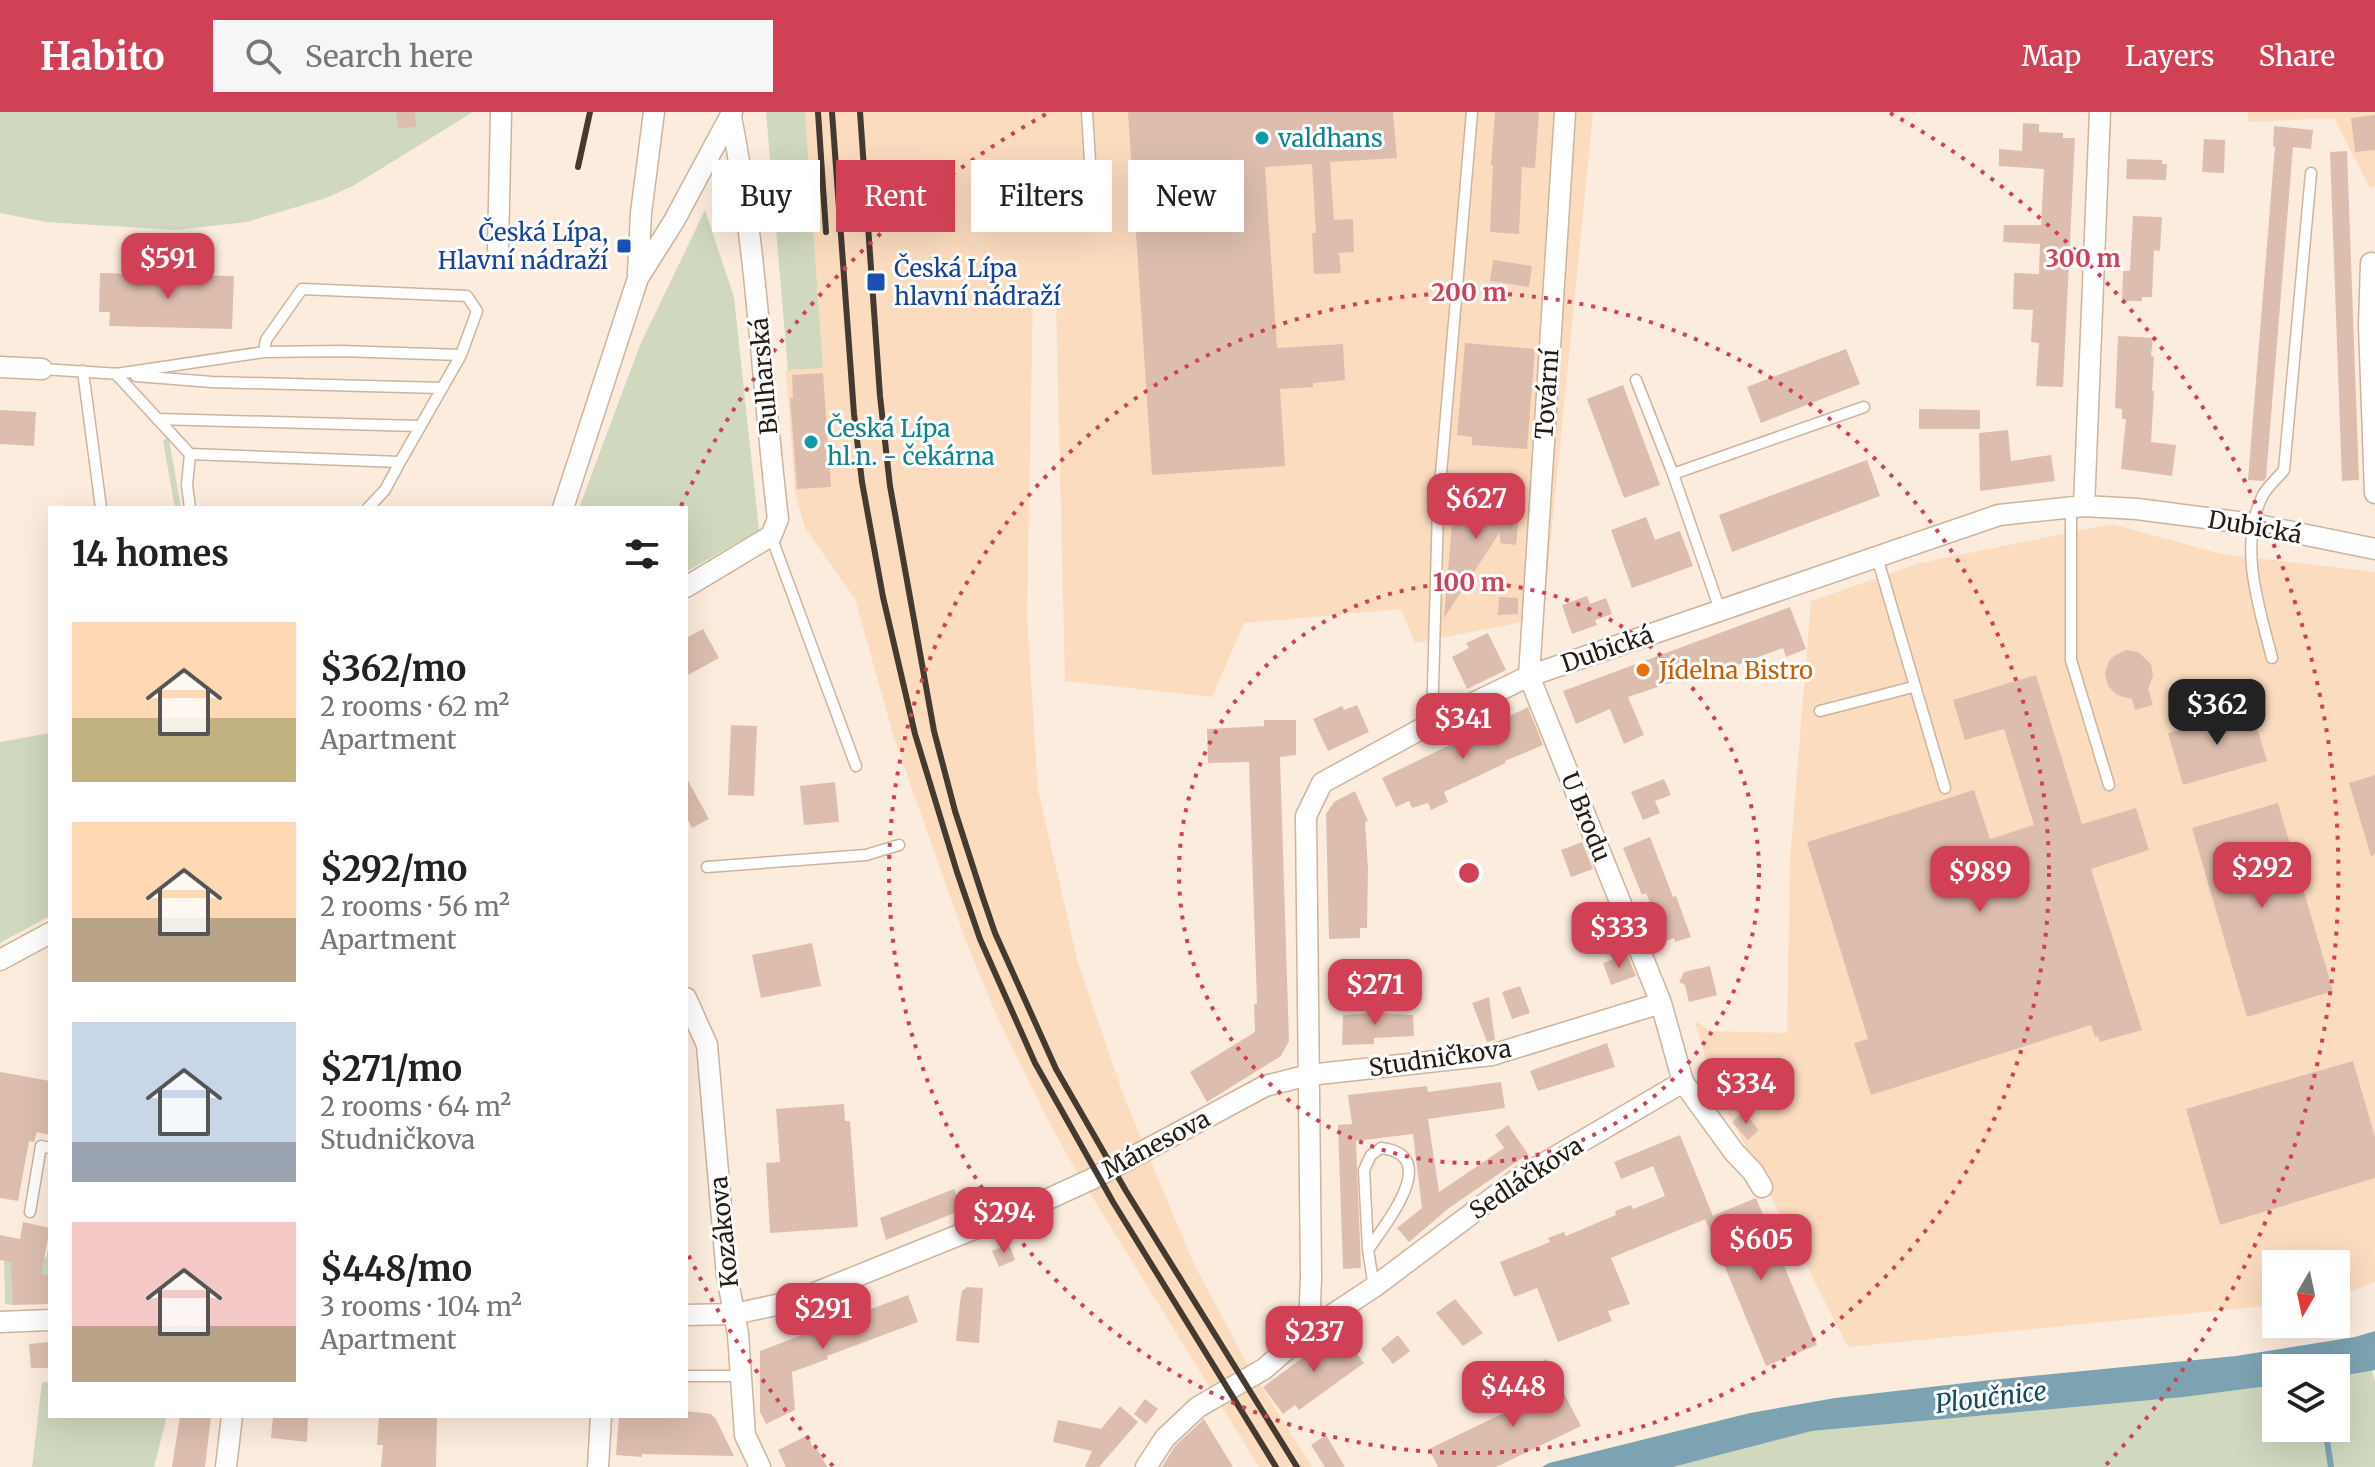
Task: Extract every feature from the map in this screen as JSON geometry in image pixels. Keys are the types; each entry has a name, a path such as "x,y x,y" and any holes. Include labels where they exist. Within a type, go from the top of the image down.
{"street":[{"path":"498,249 501,112"},
{"name":"Bulharská","path":"638,278 641,213 654,112"},
{"name":"Tovární","path":"1529,676 1565,112"},
{"path":"2078,507 2100,112"},
{"name":"Bulharská","path":"564,506 638,278 674,221 731,114"},
{"name":"Bulharská","path":"731,114 741,168 767,386 778,519 771,536"},
{"path":"2371,263 2369,325 2375,493"},
{"path":"0,367 42,369"},
{"name":"Dubická","path":"1309,1330 1306,816 1322,783 1432,723 1529,676 1999,515 2078,507 2137,509 2253,524 2375,549"},
{"path":"688,586 771,536"},
{"name":"U Brodu","path":"1529,676 1661,1003"},
{"path":"0,960 48,936"},
{"name":"Kozákova","path":"688,1002 707,1045 727,1276 738,1334 745,1435 760,1467"},
{"path":"1661,1003 1683,1082 1762,1187"},
{"name":"Studničkova","path":"1309,1075 1492,1055 1661,1003"},
{"name":"Mánesova","path":"688,1315 734,1314 795,1301 1046,1200 1092,1179 1265,1086 1309,1075"},
{"name":"Sedláčkova","path":"1309,1330 1374,1287 1519,1178 1683,1082"},
{"path":"0,1322 48,1320"},
{"path":"1146,1467 1165,1438 1198,1407 1264,1369 1309,1330"},
{"path":"226,1467 232,1418"},
{"path":"598,1467 601,1418"}],"lane":[{"path":"1087,112 1090,160"},
{"path":"1432,723 1438,509 1472,112"},
{"path":"2272,658 2252,581 2253,524 2262,496 2284,470 2311,173"},
{"path":"264,352 266,340 302,289 467,296 477,311 461,355 385,490 370,506"},
{"path":"116,374 264,352 461,355"},
{"path":"42,369 212,382 441,388"},
{"path":"83,371 101,506"},
{"path":"116,374 190,454 400,462"},
{"path":"1636,380 1673,474 1720,610"},
{"path":"1673,474 1864,407"},
{"path":"157,419 419,426"},
{"path":"190,454 187,485 190,506"},
{"path":"2078,507 2071,660 2109,785"},
{"path":"771,536 856,766"},
{"path":"1877,557 1945,788"},
{"path":"1820,711 1913,687"},
{"path":"707,867 866,855 899,845"},
{"path":"30,1212 41,1146 48,1148"},
{"path":"1368,1250 1408,1185 1406,1158 1397,1150 1381,1148 1371,1155 1364,1170 1368,1250 1374,1287"},
{"path":"688,1376 741,1376"}],"shaded area":[{"path":"805,112 1593,112 1543,618 1415,643 1401,609 1244,623 1212,697 1065,681 1056,302 1033,297 1027,617 1038,790 1078,963 1126,1102 1194,1264 1245,1360 1312,1467 1259,1467 1048,1120 996,1014 967,944 894,738 855,599 805,528 795,493 786,370 823,367 813,232 820,232 820,160 808,160"},
{"path":"2248,112 2375,112 2375,186 2370,188 2334,118 2248,122"},
{"path":"2112,524 2221,554 2375,572 2375,1282 2350,1292 2350,1250 2262,1250 2262,1306 1848,1347 1733,1122 1715,1093 1695,1021 1711,1031 1787,1033 1790,859 1811,601 1920,563"}],"green space":[{"path":"0,112 473,112 353,186 326,198 247,222 176,230 46,222 0,213"},
{"path":"766,112 805,112 808,160 770,160"},
{"path":"705,210 734,297 759,530 688,571 688,506 580,506 640,345"},
{"path":"776,232 813,232 823,368 788,370"},
{"path":"169,440 181,506 175,506 163,441"},
{"path":"48,733 48,917 0,943 0,742"},
{"path":"48,1248 48,1276 13,1288 13,1305 5,1304 4,1260 46,1258"},
{"path":"2372,1370 2375,1383 2375,1467 1673,1467 1812,1431 2184,1397 2262,1387 2262,1442 2350,1442 2350,1374"},
{"path":"42,1382 48,1382 48,1418 166,1418 154,1467 32,1467"}],"water":[{"name":"Ploučnice","path":"2375,1331 2375,1370 2350,1374 2350,1354 2262,1354 2262,1387 2184,1397 1812,1431 1673,1467 1542,1467 1750,1413 1835,1398 2236,1356"}],"building":[{"path":"396,112 415,112 416,127 398,128"},
{"path":"1128,112 1393,112 1397,158 1330,162 1334,220 1353,219 1354,252 1339,253 1341,273 1314,274 1312,233 1316,233 1312,164 1265,167 1277,348 1343,344 1345,380 1313,383 1313,387 1280,389 1285,466 1152,475 1136,232 1244,232 1244,160 1131,160"},
{"path":"1495,112 1539,112 1535,168 1522,167 1519,234 1490,232"},
{"path":"2375,115 2375,150 2355,152 2351,118"},
{"path":"2023,123 2039,124 2039,132 2063,133 2063,138 2075,138 2063,387 2036,386 2039,343 2031,342 2033,310 2013,309 2014,273 2039,274 2040,244 2003,242 2004,225 2041,225 2044,169 1999,166 1999,149 2022,151"},
{"path":"2274,126 2313,130 2311,149 2293,147 2266,478 2263,481 2248,480 2275,146"},
{"path":"2204,139 2225,140 2224,173 2202,172"},
{"path":"2347,151 2359,480 2342,481 2330,152"},
{"path":"2127,159 2162,160 2162,164 2167,164 2166,180 2126,179"},
{"path":"2133,216 2162,217 2160,251 2154,250 2152,297 2142,297 2142,301 2122,301 2123,271 2130,271"},
{"path":"1493,260 1532,266 1529,287 1490,281"},
{"path":"100,273 234,276 232,329 109,326 110,312 99,312"},
{"path":"2118,336 2153,338 2151,442 2176,445 2172,476 2121,469 2126,419 2122,419 2122,409 2115,408"},
{"path":"1465,343 1535,349 1527,449 1472,445 1472,437 1457,435"},
{"path":"1846,349 1860,384 1761,423 1747,387"},
{"name":"Česká Lípa hl.n. - čekárna","path":"823,373 831,487 797,489 790,398 793,398 792,375"},
{"path":"1623,385 1660,485 1624,498 1587,399"},
{"path":"1919,409 1980,410 1980,429 1919,429"},
{"path":"0,410 36,412 34,446 0,444"},
{"path":"2008,430 2011,461 2051,455 2055,481 1980,491 1979,433"},
{"path":"1867,460 1880,496 1732,552 1719,515"},
{"path":"1454,501 1520,508 1516,545 1500,543 1500,532 1444,618"},
{"path":"1646,517 1655,540 1680,531 1693,566 1632,588 1611,530"},
{"path":"1587,596 1590,604 1606,598 1612,614 1595,620 1597,625 1572,634 1562,605"},
{"path":"1499,597 1518,598 1518,614 1498,615"},
{"path":"1790,607 1806,649 1786,657 1783,648 1710,675 1709,670 1628,697 1644,735 1624,744 1610,709 1576,724 1563,691"},
{"path":"703,629 719,658 688,675 688,637"},
{"path":"1488,633 1506,670 1467,689 1452,657 1469,648 1466,643"},
{"path":"2126,650 2138,652 2151,664 2153,676 2148,689 2153,705 2135,710 2132,699 2117,695 2108,686 2105,673 2109,661"},
{"path":"2036,675 2082,824 2136,808 2149,850 2091,869 2142,1030 2100,1042 2091,1025 1871,1095 1854,1043 1868,1039 1807,842 1974,790 1990,839 2034,825 2004,729 1965,740 1953,700"},
{"path":"1357,705 1369,732 1328,751 1313,719 1342,706 1344,710"},
{"path":"1528,707 1543,745 1444,792 1448,802 1431,810 1428,803 1412,808 1409,801 1396,807 1382,778"},
{"path":"2252,710 2267,761 2183,785 2168,733"},
{"path":"1264,720 1296,720 1296,755 1280,757 1289,1041 1281,1056 1207,1102 1190,1072 1255,1032 1254,1004 1257,1004 1249,762 1208,763 1207,729 1264,726"},
{"path":"731,725 757,726 754,796 728,795"},
{"path":"2375,775 2375,855 2371,856 2349,783"},
{"path":"1664,779 1671,795 1655,801 1660,813 1643,820 1631,792"},
{"path":"688,781 709,819 692,828 688,820"},
{"path":"835,782 839,822 804,825 800,786"},
{"path":"1355,791 1368,821 1365,822 1367,928 1360,928 1360,938 1329,939 1326,814 1334,802"},
{"path":"2278,803 2333,991 2247,1017 2192,828"},
{"path":"1650,837 1691,937 1675,942 1674,938 1665,941 1646,893 1642,895 1623,848"},
{"path":"1582,842 1593,869 1571,877 1561,850"},
{"path":"812,943 821,986 761,998 752,955"},
{"path":"1627,954 1636,976 1611,985 1603,963"},
{"path":"1710,966 1717,995 1689,1002 1685,985 1679,982 1684,972"},
{"path":"1520,986 1530,1013 1512,1019 1502,992"},
{"path":"1489,997 1495,1040 1487,1042 1472,1003"},
{"path":"1343,1015 1413,1015 1414,1036 1374,1038 1374,1044 1342,1045"},
{"path":"1607,1043 1615,1067 1538,1091 1530,1071"},
{"path":"2353,1061 2375,1137 2375,1178 2220,1225 2186,1109"},
{"path":"0,1072 48,1081 48,1135 37,1132 34,1142 29,1141 18,1201 0,1198"},
{"path":"1501,1082 1505,1108 1428,1119 1439,1192 1504,1148 1495,1135 1508,1125 1528,1154 1449,1208 1409,1242 1397,1228 1422,1208 1413,1134 1356,1141 1361,1268 1343,1269 1338,1125 1352,1124 1348,1095 1427,1086 1428,1092"},
{"path":"844,1104 845,1121 850,1121 858,1227 770,1233 766,1163 780,1162 776,1109"},
{"path":"1743,1112 1759,1130 1748,1140 1732,1122"},
{"path":"1680,1135 1713,1216 1611,1258 1630,1304 1608,1311 1612,1321 1558,1342 1537,1288 1514,1297 1500,1262 1550,1242 1548,1238 1564,1232 1566,1236 1616,1215 1615,1211 1631,1205 1633,1209 1665,1196 1653,1166 1621,1179 1614,1162"},
{"path":"954,1189 962,1210 886,1240 880,1218"},
{"path":"1756,1198 1817,1345 1766,1366 1705,1219"},
{"path":"23,1222 48,1228 41,1275 48,1275 48,1304 13,1305 11,1262 0,1260 0,1235 20,1239"},
{"path":"1009,1244 1015,1260 999,1267 992,1251"},
{"path":"967,1287 983,1288 979,1343 956,1341 962,1291"},
{"path":"908,1295 918,1322 792,1372 795,1410 766,1424 760,1412 760,1351"},
{"path":"1455,1299 1483,1333 1463,1346 1436,1313"},
{"path":"1339,1331 1364,1363 1299,1410 1295,1405 1283,1414 1263,1387"},
{"path":"1398,1335 1410,1351 1393,1364 1381,1349"},
{"path":"48,1342 48,1368 31,1368 29,1344"},
{"path":"1546,1359 1581,1426 1496,1467 1438,1467 1429,1449 1543,1394 1530,1369"},
{"path":"1145,1399 1158,1409 1146,1424 1134,1414"},
{"path":"1120,1406 1138,1422 1099,1467 1085,1467 1092,1451 1053,1442 1058,1420 1101,1429"},
{"path":"688,1411 711,1414 734,1456 642,1454 642,1457 616,1455 619,1418 688,1418"},
{"path":"180,1418 211,1418 205,1467 172,1467"},
{"path":"273,1418 308,1418 307,1442 271,1438"},
{"path":"379,1418 437,1418 436,1467 381,1467 383,1445 377,1445"},
{"path":"1204,1419 1233,1467 1162,1467 1175,1446"},
{"path":"808,1435 827,1467 786,1467 778,1450"},
{"path":"1326,1435 1345,1467 1325,1467 1311,1445"}],"waterway":[{"path":"2327,1442 2331,1467"}],"railway":[{"path":"578,167 590,112"},
{"path":"818,112 826,232"},
{"path":"832,112 854,414 862,482 883,597 915,734 957,872 980,939 1035,1063 1113,1202 1276,1467"},
{"path":"860,112 880,396 890,486 934,731 983,898 995,933 1056,1069 1126,1191 1297,1467"}],"place":[{"name":"valdhans","path":"1262,138"},
{"name":"Česká Lípa, Hlavní nádraží","path":"624,246"},
{"name":"Česká Lípa hlavní nádraží","path":"876,282"},
{"name":"Česká Lípa hl.n. - čekárna","path":"811,442"},
{"name":"Jídelna Bistro","path":"1643,670"}]}
